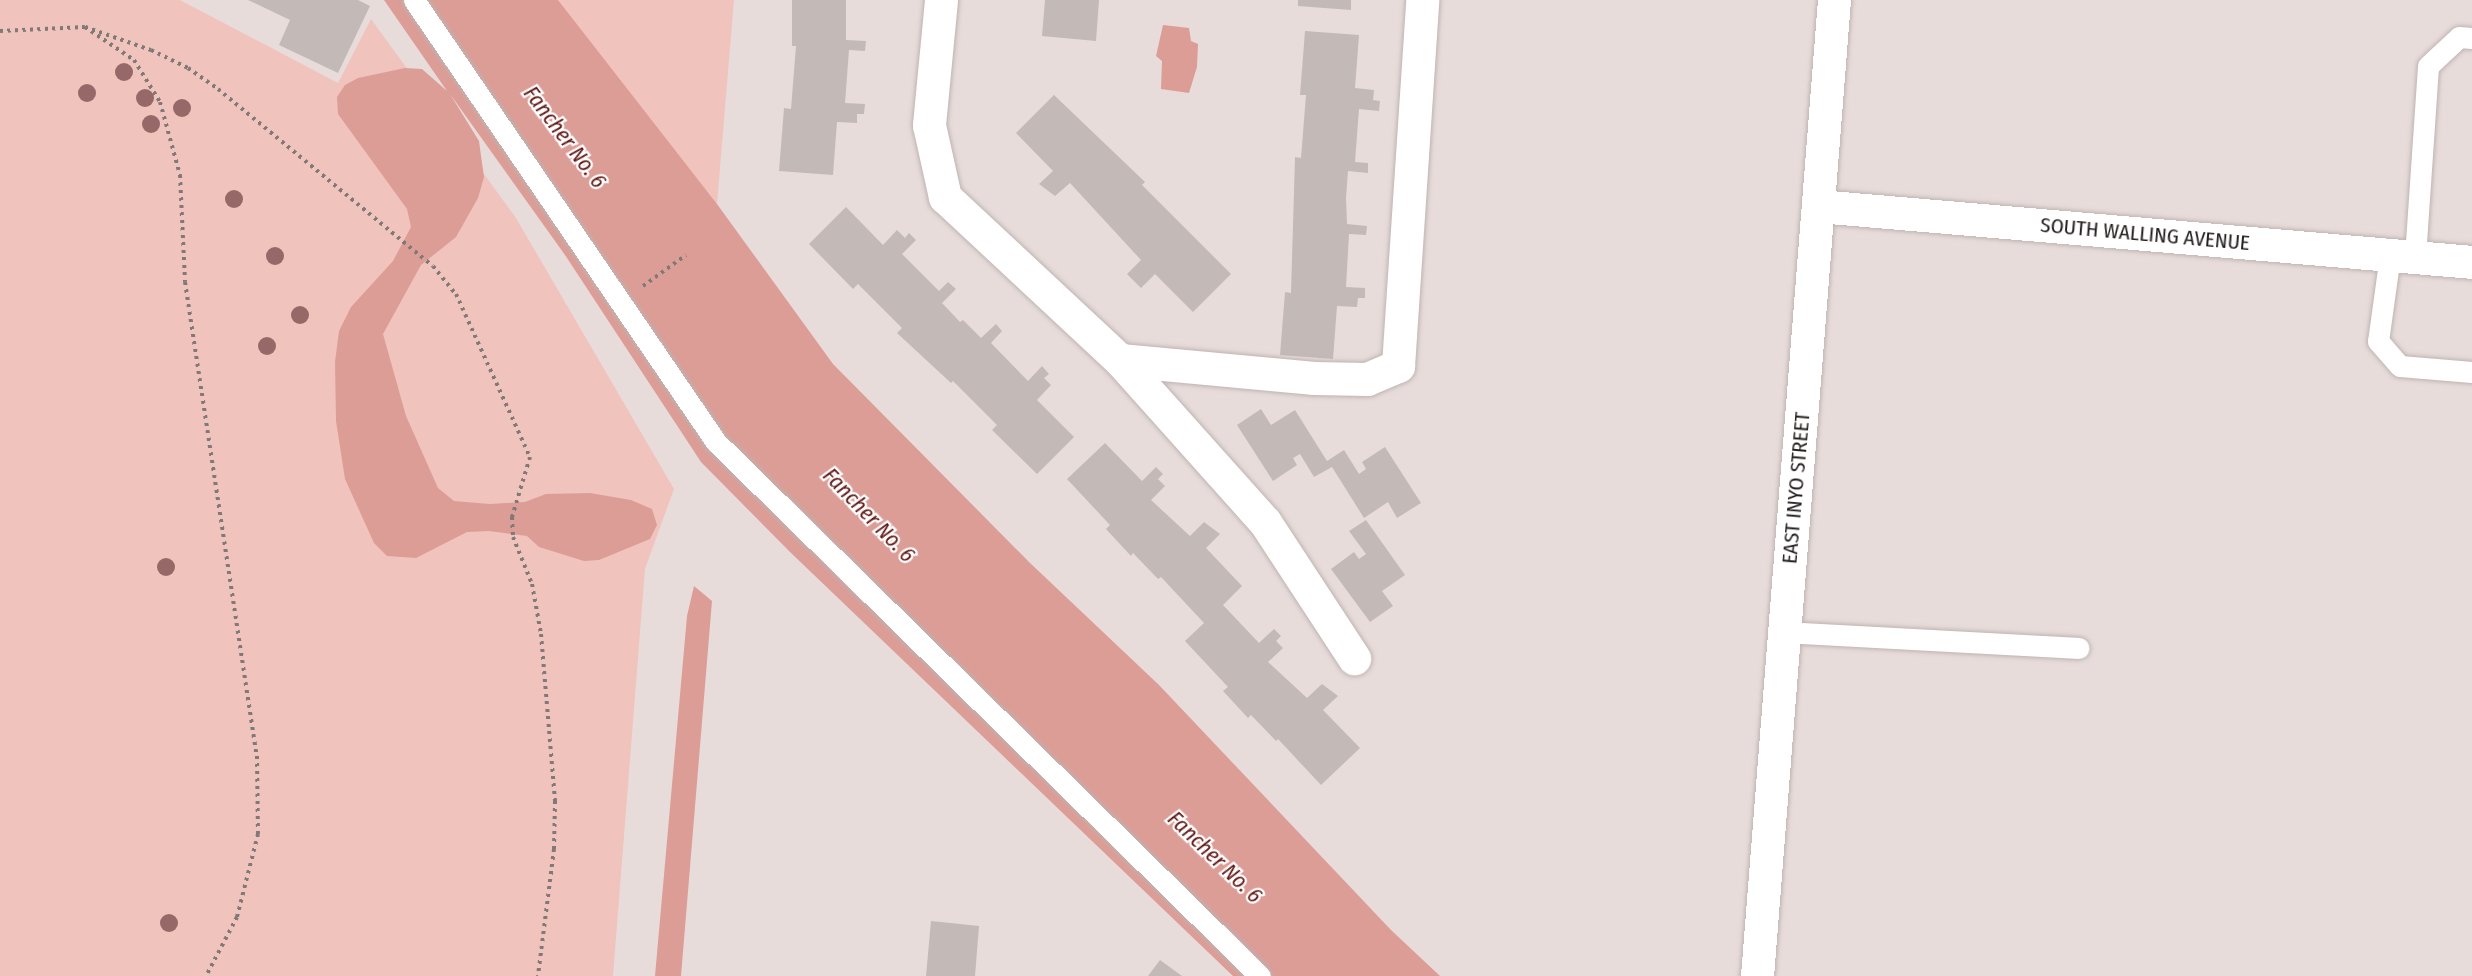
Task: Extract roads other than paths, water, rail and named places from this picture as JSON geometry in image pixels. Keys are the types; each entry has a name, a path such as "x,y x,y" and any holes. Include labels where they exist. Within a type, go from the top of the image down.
{"street":[{"path":"941,0 929,125 945,197 1120,360 1265,522 1354,658"},
{"path":"1120,360 1314,378 1367,379 1398,366 1422,0"},
{"name":"EAST INYO STREET","path":"1757,976 1834,0"},
{"name":"SOUTH WALLING AVENUE","path":"1818,206 2472,262"}],"lane":[{"path":"414,0 716,442 1260,976"},
{"path":"2472,38 2459,37 2428,66 2403,256 2378,341 2400,366 2472,372"},
{"path":"1784,632 2079,648"}],"water":[{"name":"Fancher No. 6","path":"384,0 558,0 717,204 833,364 1029,562 1159,685 1391,930 1440,976 1233,976 790,552 701,462 565,255 450,94 479,141 484,177 478,198 456,237 421,265 383,334 406,416 438,488 454,501 490,504 525,502 546,494 590,493 631,500 652,509 657,525 650,539 599,560 584,561 539,547 527,536 489,531 467,532 416,558 387,556 374,543 345,479 336,421 335,362 339,331 351,307 393,261 411,227 407,209 338,114 337,97 345,85 358,78 405,68 422,69 447,91"},
{"path":"1163,25 1189,28 1191,41 1198,44 1197,67 1189,93 1161,89 1162,61 1156,56"},
{"path":"694,586 712,601 681,976 655,976 687,616"}]}
